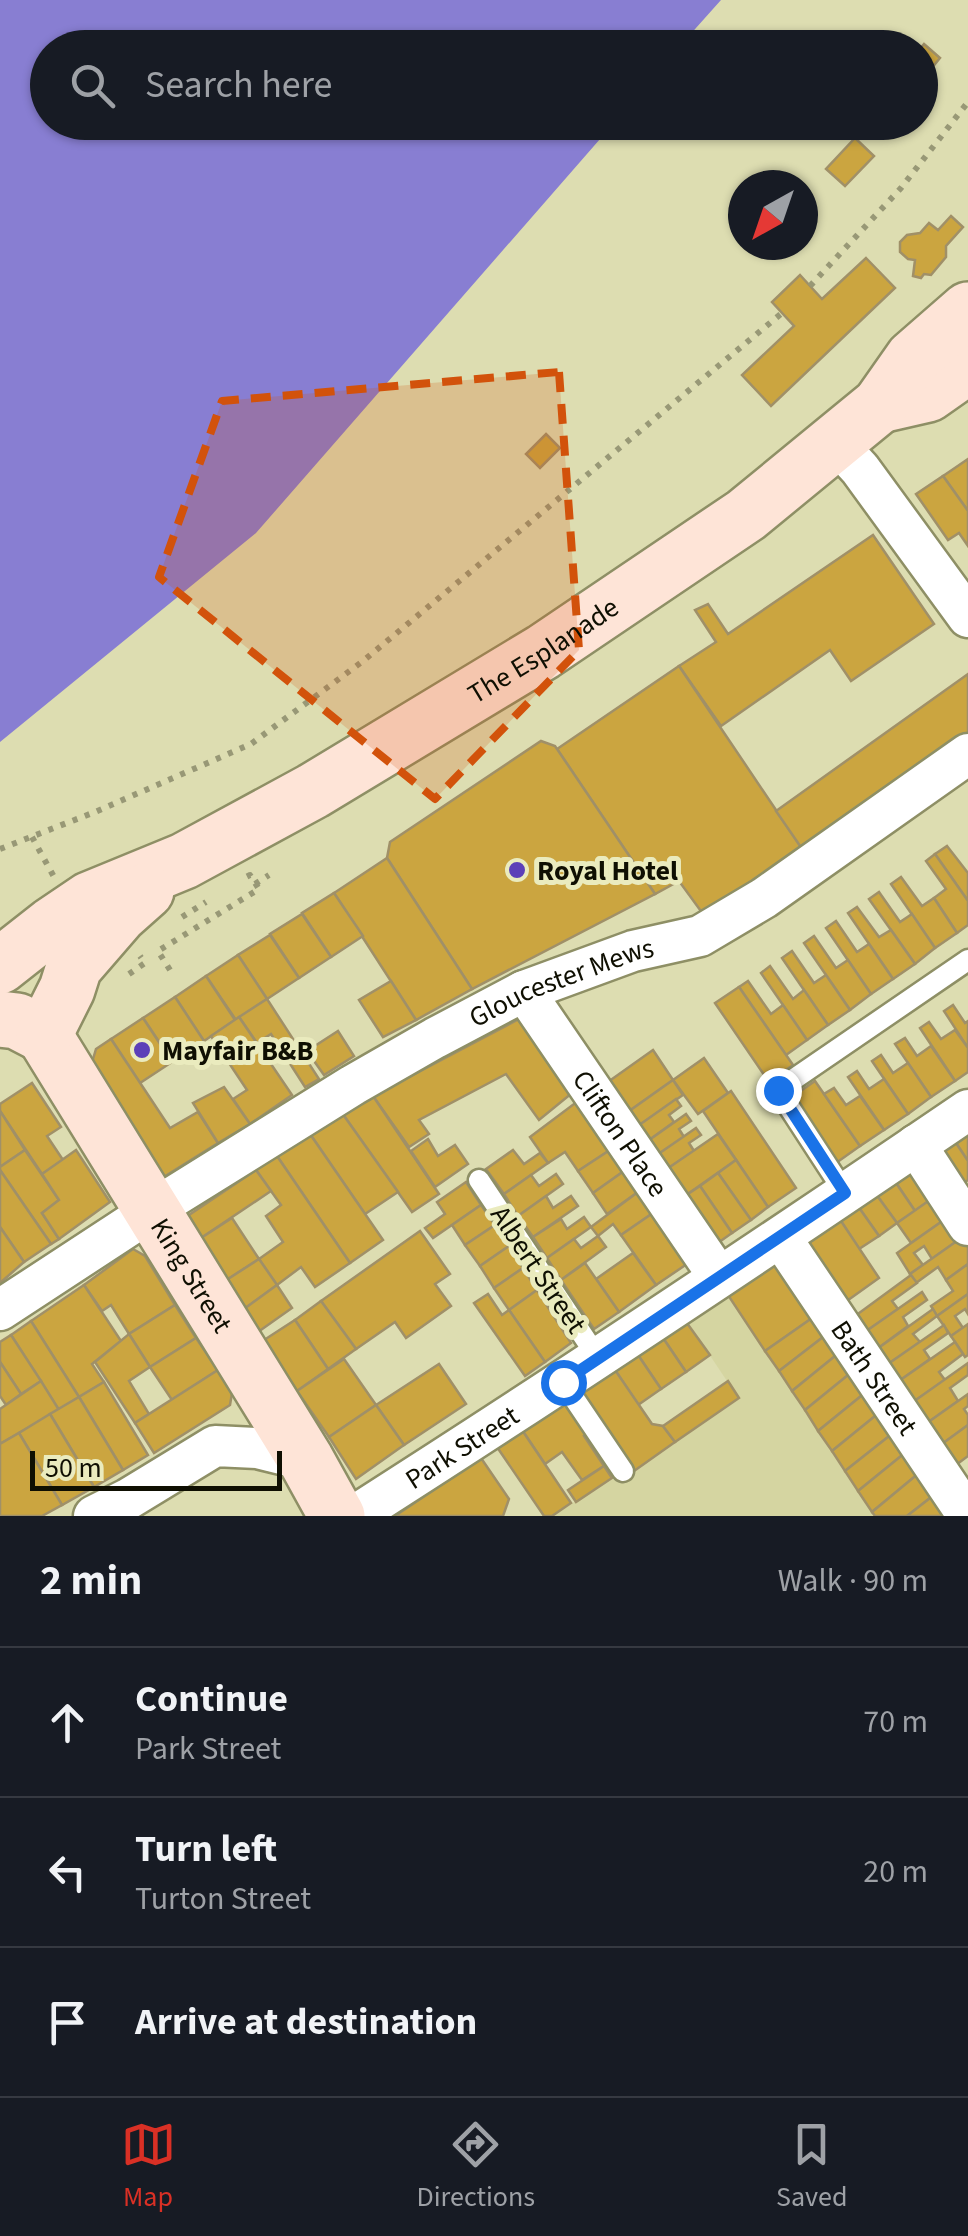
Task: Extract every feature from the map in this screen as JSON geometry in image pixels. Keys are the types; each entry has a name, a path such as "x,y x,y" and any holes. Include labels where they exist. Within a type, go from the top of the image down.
{"street":[{"name":"The Esplanade","path":"0,966 89,900 200,878 313,791 543,652 746,515 880,406 913,358 968,310"},
{"name":"The Esplanade","path":"880,406 928,394 968,366"},
{"path":"836,442 968,617"},
{"name":"Gloucester Mews","path":"0,1310 353,1085 524,991 633,952 700,936 764,898 968,754"},
{"name":"The Esplanade","path":"22,1027 119,915 162,877 200,878"},
{"name":"Clifton Place","path":"524,991 719,1277"},
{"name":"King Street","path":"22,1027 152,1211 338,1516"},
{"name":"Park Street","path":"354,1516 782,1238 968,1110"},
{"path":"916,1145 968,1225"},
{"name":"Bath Street","path":"782,1238 968,1516"},
{"path":"115,1510 214,1446 257,1448 306,1460"}],"lane":[{"path":"845,1193 778,1090 968,960"},
{"name":"Albert Street","path":"479,1180 598,1358"},
{"path":"563,1382 624,1472"}],"path":[{"path":"810,286 901,188 968,102"},
{"path":"0,849 252,744 363,661 782,313"},
{"path":"32,837 58,884"},
{"path":"170,970 158,951 259,889 250,875 234,885"},
{"path":"256,884 269,875"},
{"path":"168,926 200,878"}],"highlighted area":[{"path":"559,372 579,650 435,799 159,577 222,401"}],"shaded area":[{"path":"0,0 721,0 694,30 30,30 30,140 599,140 256,533 0,742"},
{"path":"729,1296 875,1516 552,1516 612,1478 617,1482 739,1399 689,1324"}],"building":[{"path":"853,140 874,156 845,186 826,169"},
{"path":"951,216 963,227 946,246 946,257 931,275 913,276 915,260 900,252 900,242 907,235 920,233 929,223 938,230"},
{"path":"866,258 895,288 771,406 742,375 794,326 772,302 800,275 822,299"},
{"path":"546,434 560,448 540,468 526,454"},
{"path":"968,459 968,511 943,476"},
{"path":"943,476 968,511 968,546 959,533 948,540 916,494"},
{"path":"873,535 934,624 851,681 830,650 721,726 679,666 716,642 695,610 708,604 728,634"},
{"path":"679,666 805,853 706,918 679,881 655,894 557,749"},
{"path":"968,674 968,737 805,853 776,811"},
{"name":"Royal Hotel","path":"541,741 555,746 655,894 472,989 387,858 390,842"},
{"path":"947,846 968,873 968,901 935,854"},
{"path":"935,854 968,901 968,925 957,933 934,898 946,889 926,861"},
{"path":"387,858 472,989 416,1020 334,893"},
{"path":"901,877 922,906 934,898 957,933 935,948 891,884"},
{"path":"879,892 900,922 912,914 935,948 915,964 869,899"},
{"path":"334,893 363,936 331,957 302,913"},
{"path":"857,907 879,937 891,930 915,964 893,979 848,913"},
{"path":"302,914 331,957 299,978 270,934"},
{"path":"836,921 857,952 869,944 893,979 871,994 826,928"},
{"path":"270,935 299,978 267,999 238,955"},
{"path":"814,936 836,968 848,960 871,994 850,1010 804,943"},
{"path":"792,951 814,983 826,975 850,1010 828,1025 782,958"},
{"path":"238,955 267,999 236,1020 206,976"},
{"path":"770,966 793,999 804,990 828,1025 807,1040 761,973"},
{"path":"206,976 235,1020 204,1041 175,997"},
{"path":"391,981 416,1020 383,1037 359,1000"},
{"path":"748,981 771,1014 783,1005 807,1040 786,1055 739,987"},
{"path":"739,987 793,1065 769,1082 715,1003"},
{"path":"175,997 204,1041 172,1061 143,1018"},
{"path":"267,999 319,1079 305,1087 271,1034 257,1043 239,1017"},
{"path":"953,1005 965,1023 968,1021 968,1048 944,1011"},
{"path":"239,1017 292,1095 250,1124 233,1099 247,1090 211,1036"},
{"name":"Mayfair B&B","path":"143,1018 172,1062 140,1083 111,1039"},
{"path":"521,1018 572,1093 539,1120 506,1074 419,1120 429,1134 409,1147 373,1096"},
{"path":"929,1022 941,1039 955,1030 968,1048 968,1072 955,1081 920,1028"},
{"path":"338,1031 354,1056 324,1075 307,1051"},
{"path":"905,1038 917,1056 931,1046 955,1081 931,1097 895,1044"},
{"path":"111,1039 170,1128 198,1112 218,1143 162,1178 91,1066 96,1049"},
{"path":"653,1050 673,1080 625,1114 605,1084"},
{"path":"881,1055 893,1073 908,1063 931,1097 908,1114 872,1061"},
{"path":"704,1058 728,1093 698,1114 673,1080"},
{"path":"857,1071 869,1089 884,1079 908,1114 884,1130 848,1077"},
{"path":"673,1080 683,1095 635,1128 625,1114"},
{"path":"815,1081 860,1146 836,1163 792,1097"},
{"path":"32,1083 61,1127 47,1136 63,1160 42,1174 0,1111 0,1104"},
{"path":"224,1087 250,1124 218,1143 193,1103"},
{"path":"834,1088 846,1105 860,1096 884,1130 860,1146 824,1094"},
{"path":"731,1091 796,1188 768,1207 703,1111"},
{"path":"373,1096 439,1194 412,1212 342,1113"},
{"path":"676,1099 681,1106 669,1115 674,1122 645,1143 635,1128"},
{"path":"578,1101 610,1150 578,1171 565,1152 548,1163 530,1137"},
{"path":"0,1111 25,1150 0,1167"},
{"path":"342,1113 398,1192 365,1214 310,1134"},
{"path":"686,1114 691,1121 679,1129 684,1137 654,1157 645,1143"},
{"path":"968,1126 968,1161 952,1137"},
{"path":"696,1128 701,1135 689,1143 694,1151 664,1171 654,1157"},
{"path":"310,1134 383,1240 350,1263 277,1156"},
{"path":"718,1134 736,1160 682,1198 664,1171"},
{"path":"952,1137 968,1161 968,1180 956,1188 931,1151"},
{"path":"428,1139 438,1156 455,1145 468,1164 435,1187 411,1151"},
{"path":"25,1150 59,1200 42,1213 59,1239 51,1244 0,1170"},
{"path":"76,1150 110,1202 59,1239 42,1213 59,1200 42,1174"},
{"path":"513,1150 524,1164 540,1153 548,1163 504,1194 486,1169"},
{"path":"610,1150 624,1171 593,1193 578,1171"},
{"path":"277,1156 350,1263 315,1287 301,1267 277,1285 259,1259 283,1242 266,1216 281,1205 256,1170"},
{"path":"736,1160 768,1207 751,1220 718,1173"},
{"path":"914,1161 937,1195 915,1211 892,1177"},
{"path":"0,1170 51,1244 24,1262 0,1227"},
{"path":"256,1170 271,1191 198,1240 187,1224 189,1215"},
{"path":"624,1171 638,1192 607,1214 593,1193"},
{"path":"718,1173 751,1220 732,1233 700,1186"},
{"path":"556,1174 563,1184 518,1216 504,1194 531,1175 539,1186"},
{"path":"892,1177 915,1211 897,1223 873,1190"},
{"path":"466,1182 481,1205 433,1238 425,1228 445,1214 437,1202"},
{"path":"700,1186 732,1233 715,1245 682,1198"},
{"path":"873,1190 897,1223 879,1236 855,1202"},
{"path":"638,1192 653,1213 621,1235 613,1224 598,1236 591,1227"},
{"path":"937,1195 951,1215 911,1243 897,1223"},
{"path":"546,1196 553,1208 571,1196 578,1206 533,1237 518,1216"},
{"path":"855,1202 879,1236 859,1249 837,1215"},
{"path":"481,1205 495,1225 465,1245 452,1225"},
{"path":"653,1213 687,1264 656,1285 621,1235"},
{"path":"837,1215 879,1278 844,1303 801,1240"},
{"path":"951,1215 964,1236 932,1259 924,1246 914,1253 923,1265 910,1274 897,1253"},
{"path":"584,1217 591,1227 547,1258 533,1237 561,1219 567,1229"},
{"path":"232,1218 259,1259 225,1281 198,1240"},
{"path":"495,1225 509,1246 480,1266 465,1245"},
{"path":"0,1227 24,1262 0,1283"},
{"path":"420,1231 450,1274 435,1284 451,1306 406,1338 395,1322 356,1349 321,1301"},
{"path":"598,1236 606,1247 561,1280 547,1258 574,1239 581,1248"},
{"path":"964,1236 968,1242 968,1264 946,1280 938,1267 916,1283 910,1274"},
{"path":"509,1246 523,1268 494,1288 480,1266"},
{"path":"133,1249 145,1256 175,1305 129,1334 111,1305 102,1311 84,1285"},
{"path":"633,1253 656,1285 619,1312 596,1279"},
{"path":"259,1259 277,1285 244,1309 225,1281"},
{"path":"774,1260 815,1316 765,1351 724,1289"},
{"path":"585,1263 619,1312 594,1329 561,1280"},
{"path":"968,1264 968,1294 937,1316 931,1306 953,1291 946,1280"},
{"path":"523,1268 537,1290 509,1310 494,1288"},
{"path":"911,1275 917,1283 892,1301 898,1309 865,1332 855,1316"},
{"path":"84,1285 121,1341 92,1364 104,1382 79,1397 31,1321"},
{"path":"277,1285 292,1308 258,1332 244,1309"},
{"path":"537,1290 571,1343 545,1362 509,1310"},
{"path":"922,1292 927,1300 903,1317 908,1326 877,1349 865,1332"},
{"path":"488,1294 502,1315 509,1310 545,1362 525,1376 474,1303"},
{"path":"968,1294 968,1314 965,1309 955,1316 963,1328 951,1336 937,1316"},
{"path":"321,1301 356,1349 328,1369 295,1320"},
{"path":"175,1305 196,1338 150,1367 129,1334"},
{"path":"933,1309 937,1316 913,1334 920,1342 888,1364 877,1349"},
{"path":"815,1316 827,1334 779,1371 765,1351"},
{"path":"684,1319 710,1355 686,1372 661,1335"},
{"path":"295,1320 328,1369 297,1391 264,1340"},
{"path":"31,1321 79,1397 59,1410 11,1335"},
{"path":"968,1324 968,1355 965,1357 951,1336"},
{"path":"944,1325 948,1333 924,1350 930,1359 899,1381 888,1364"},
{"path":"129,1334 150,1367 129,1381 149,1414 135,1423 95,1362"},
{"path":"827,1334 840,1352 792,1391 779,1371"},
{"path":"11,1335 41,1381 21,1394 0,1362 0,1342"},
{"path":"661,1335 686,1372 661,1389 636,1352"},
{"path":"196,1338 218,1370 172,1400 150,1367"},
{"path":"955,1342 963,1354 939,1372 945,1380 913,1402 899,1381"},
{"path":"636,1352 661,1389 638,1405 613,1367"},
{"path":"840,1352 853,1371 805,1410 792,1391"},
{"path":"344,1359 376,1405 329,1437 297,1391"},
{"path":"0,1362 21,1394 6,1405 0,1396"},
{"path":"968,1363 968,1375 950,1388 958,1401 927,1423 913,1402"},
{"path":"439,1364 466,1404 404,1445 376,1405"},
{"path":"613,1367 652,1424 663,1426 675,1442 634,1471 579,1390"},
{"path":"218,1370 232,1393 230,1405 154,1453 135,1423"},
{"path":"853,1371 866,1392 818,1431 805,1410"},
{"path":"41,1381 59,1410 0,1444 0,1409"},
{"path":"728,1381 739,1398 675,1442 663,1426"},
{"path":"104,1382 148,1455 123,1470 79,1397"},
{"path":"866,1392 880,1412 832,1451 818,1431"},
{"path":"968,1394 968,1406 964,1409 968,1425 942,1444 927,1423"},
{"path":"79,1397 123,1470 94,1487 50,1414"},
{"path":"566,1400 589,1433 584,1436 604,1466 582,1480 562,1452 545,1464 522,1430"},
{"path":"376,1405 404,1445 356,1479 329,1437"},
{"path":"880,1412 893,1433 845,1471 832,1451"},
{"path":"50,1414 94,1487 62,1505 19,1433"},
{"path":"968,1425 968,1456 956,1465 942,1444"},
{"path":"522,1430 571,1503 552,1516 544,1516 497,1447"},
{"path":"19,1433 62,1505 42,1516 0,1516 0,1444"},
{"path":"893,1433 906,1452 858,1491 845,1471"},
{"path":"906,1452 919,1473 872,1512 858,1491"},
{"path":"481,1458 509,1499 503,1516 395,1516"},
{"path":"604,1466 612,1478 576,1502 568,1490"},
{"path":"919,1473 934,1495 907,1516 875,1516 872,1512"},
{"path":"934,1495 945,1516 907,1516"}],"place":[{"name":"Royal Hotel","path":"517,870"},
{"name":"Mayfair B&B","path":"142,1050"}],"route":[{"path":"563,1382 845,1193 778,1090"}]}
